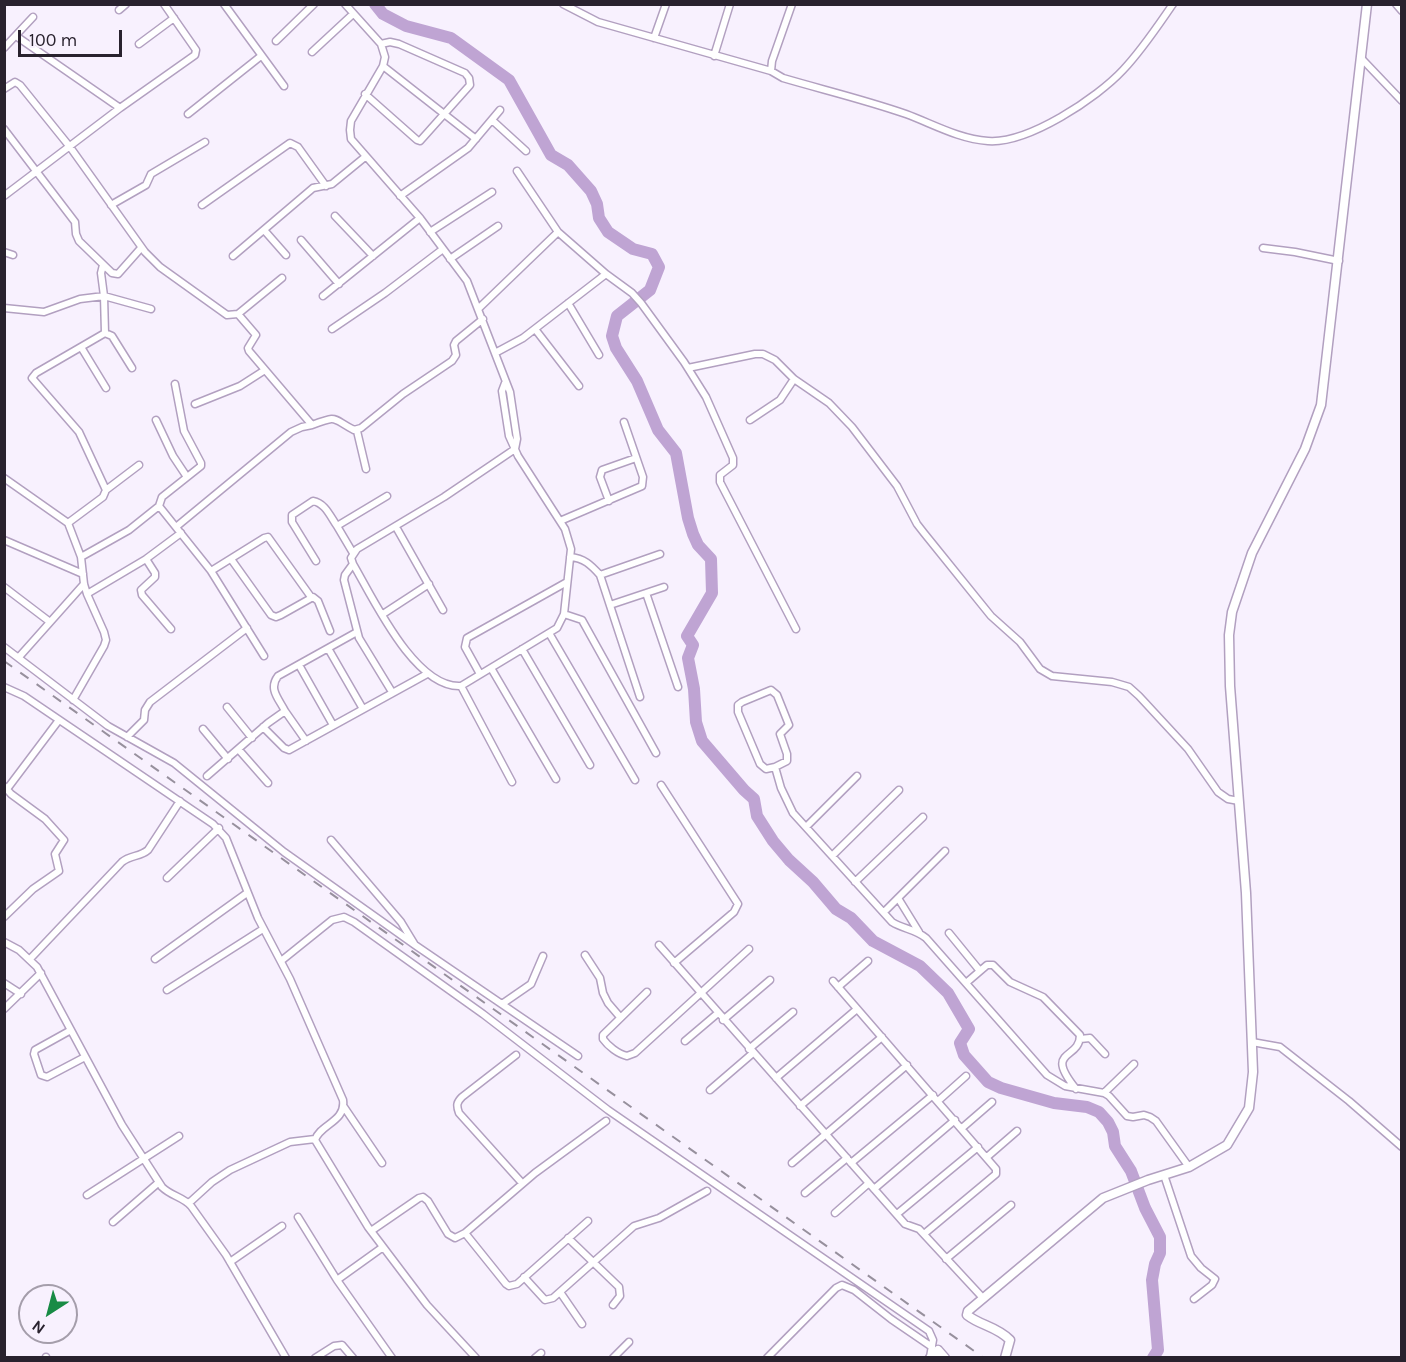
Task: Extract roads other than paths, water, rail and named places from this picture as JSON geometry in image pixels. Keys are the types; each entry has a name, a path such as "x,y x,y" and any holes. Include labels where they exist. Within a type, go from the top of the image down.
{"street":[{"path":"119,10 126,4"},
{"path":"4,196 196,53 164,4"},
{"path":"224,4 284,87"},
{"path":"276,41 314,4"},
{"path":"345,4 381,44 385,57 383,66 351,122 351,139 420,218 466,281 483,319 505,383 502,391 509,435 514,449 565,529 571,549 564,614 556,628 461,686 447,685 427,674 406,653 351,558 353,553 444,497 514,449"},
{"path":"563,4 598,22 771,71 783,78 906,114 968,138 990,141 1014,138 1047,124 1086,100 1113,79 1144,45 1173,4"},
{"path":"654,38 666,4"},
{"path":"714,56 730,4"},
{"path":"771,71 772,61 792,4"},
{"path":"1005,1358 1010,1340 1000,1330 975,1322 967,1315 968,1311 1103,1198 1189,1167 1227,1145 1249,1108 1253,1072 1246,893 1230,686 1229,635 1232,612 1252,553 1305,449 1320,405 1339,261 1367,4"},
{"path":"1396,4 1401,11"},
{"path":"312,52 353,14"},
{"path":"4,48 33,17"},
{"path":"139,44 174,18"},
{"path":"16,36 120,108"},
{"path":"365,94 417,140 423,139 470,85 465,73 399,44 390,42 381,44"},
{"path":"188,114 261,56"},
{"path":"1361,58 1401,101"},
{"path":"383,66 476,139"},
{"path":"4,89 15,82 20,85 70,147 141,248 160,267 227,315 238,314 282,278"},
{"path":"400,196 468,148 500,110"},
{"path":"492,120 526,151"},
{"path":"4,129 75,222 79,241 103,265 115,275 141,248"},
{"path":"111,206 146,184 151,174 205,142"},
{"path":"202,205 290,143 298,147 326,186"},
{"path":"233,256 313,188 337,181 365,157"},
{"path":"517,171 558,232 641,303 706,397 733,458 733,465 720,475 720,482 796,629"},
{"path":"430,232 492,192"},
{"path":"335,216 374,256"},
{"path":"323,296 420,218"},
{"path":"450,259 498,226"},
{"path":"264,230 286,255"},
{"path":"478,309 558,232"},
{"path":"301,240 339,284"},
{"path":"1263,248 1339,261"},
{"path":"332,329 443,249"},
{"path":"4,252 13,255"},
{"path":"103,265 101,273 105,333"},
{"path":"495,353 514,344 606,274"},
{"path":"4,308 44,312 80,299 104,296 151,309"},
{"path":"568,303 599,355"},
{"path":"238,314 256,335 248,348 312,425"},
{"path":"357,431 410,388 452,361 456,355 454,345 456,341 483,319"},
{"path":"535,329 579,386"},
{"path":"105,333 36,373 32,378 79,432 106,490"},
{"path":"105,333 112,336 132,368"},
{"path":"81,346 106,388"},
{"path":"688,368 763,354 775,360 794,379 830,403 852,427 897,486 917,524 991,616 1020,642 1040,669 1052,676 1112,682 1129,687 1188,749 1223,796 1228,800 1239,801"},
{"path":"195,404 240,386 265,370"},
{"path":"750,420 780,400 794,379"},
{"path":"81,556 129,530 159,506 162,497 200,468 201,463 184,431 175,384"},
{"path":"87,594 146,559 291,432 333,418 357,431"},
{"path":"156,420 173,456 187,477"},
{"path":"560,521 642,486 643,477 624,422"},
{"path":"357,431 366,469"},
{"path":"609,501 600,477 602,470 636,458"},
{"path":"68,523 139,465"},
{"path":"4,478 68,523 81,556 84,584 106,640 73,700"},
{"path":"337,526 387,496"},
{"path":"316,561 292,522 292,515 313,501 323,506 353,553"},
{"path":"159,506 211,571 264,656"},
{"path":"396,527 443,610"},
{"path":"211,571 264,537 268,537 311,597 318,601 330,631"},
{"path":"4,540 83,574"},
{"path":"600,574 660,554"},
{"path":"570,557 585,561 600,574 640,697"},
{"path":"231,558 272,615 276,617 311,597"},
{"path":"146,559 155,577 143,587 142,595 171,629"},
{"path":"353,564 344,580 357,632 392,692"},
{"path":"480,674 465,647 467,638 567,582"},
{"path":"19,657 84,584"},
{"path":"383,614 429,584"},
{"path":"4,587 50,622"},
{"path":"610,605 664,587"},
{"path":"646,593 678,687"},
{"path":"564,614 582,620 656,753"},
{"path":"127,737 144,720 145,710 150,702 247,628"},
{"path":"306,741 274,693 273,684 278,676 329,650 357,632"},
{"path":"549,633 634,780"},
{"path":"4,647 108,726 174,763 256,831 415,945 578,1056"},
{"path":"522,649 590,765"},
{"path":"329,650 363,708"},
{"path":"299,665 333,725"},
{"path":"490,668 556,779"},
{"path":"263,727 284,748 289,750 427,674"},
{"path":"461,686 512,782"},
{"path":"4,687 24,696 219,828 226,838 263,929 307,1016 344,1107 382,1163"},
{"path":"771,690 777,695 789,725 780,734 787,761 775,767 766,769 760,764 737,708 742,702 771,690"},
{"path":"227,707 252,738"},
{"path":"207,776 285,711"},
{"path":"4,917 33,889 59,871 55,854 64,840 45,819 6,788 59,720"},
{"path":"203,729 228,759"},
{"path":"239,750 268,783"},
{"path":"775,767 787,802 806,827 892,922 920,933"},
{"path":"806,827 857,776"},
{"path":"661,785 738,904 734,912 674,963"},
{"path":"832,855 899,790"},
{"path":"30,959 122,862 127,858 144,854 148,850 180,801"},
{"path":"855,882 923,817"},
{"path":"167,878 219,828"},
{"path":"331,840 401,922 415,945"},
{"path":"884,912 945,851"},
{"path":"155,959 247,893"},
{"path":"898,898 920,933 1047,1075 1076,1090 1104,1093 1127,1116 1150,1117 1156,1121 1189,1167"},
{"path":"280,961 332,920 344,917 354,922 483,1014 608,1110 929,1331 933,1336 930,1358"},
{"path":"167,990 263,929"},
{"path":"949,933 980,971"},
{"path":"4,942 30,959 41,973 122,1125 158,1183 167,1192 189,1203 230,1262 286,1358"},
{"path":"659,945 907,1226 916,1227 924,1234 982,1297"},
{"path":"647,992 605,1031 603,1039 622,1055 631,1056 749,949"},
{"path":"585,955 600,978 608,1003 620,1017"},
{"path":"502,1004 531,984 543,956"},
{"path":"838,987 868,961"},
{"path":"966,983 987,965 993,964 1010,982 1043,997 1077,1031 1080,1039"},
{"path":"4,1009 41,973"},
{"path":"723,1020 770,980"},
{"path":"832,981 955,1119 996,1169 996,1174 924,1234"},
{"path":"4,982 21,994"},
{"path":"776,1078 857,1009"},
{"path":"710,1090 794,1012"},
{"path":"685,1041 718,1013"},
{"path":"71,1030 34,1050 41,1074 47,1077 85,1057"},
{"path":"800,1106 882,1037"},
{"path":"1076,1090 1066,1077 1062,1065 1063,1059 1080,1039 1090,1038 1105,1054"},
{"path":"1252,1042 1280,1047 1349,1101 1401,1147"},
{"path":"516,1054 462,1097 456,1107 522,1184"},
{"path":"1104,1093 1134,1064"},
{"path":"792,1163 907,1065"},
{"path":"938,1101 966,1076"},
{"path":"806,1193 933,1095"},
{"path":"962,1128 992,1102"},
{"path":"189,1203 212,1182 230,1170 290,1142 315,1139 340,1115 344,1107"},
{"path":"874,1189 955,1119"},
{"path":"371,1231 423,1197 428,1201 451,1237 459,1238 522,1184 606,1121"},
{"path":"987,1157 1017,1131"},
{"path":"87,1195 179,1136"},
{"path":"315,1139 371,1231 427,1305 476,1358"},
{"path":"897,1214 978,1147"},
{"path":"1164,1175 1191,1256 1215,1279 1212,1285 1194,1299"},
{"path":"113,1222 158,1183"},
{"path":"835,1213 869,1183"},
{"path":"524,1277 545,1300 553,1298 634,1226 659,1218 707,1191"},
{"path":"946,1259 1011,1205"},
{"path":"298,1217 337,1281 392,1358"},
{"path":"465,1233 506,1284 513,1285 588,1221"},
{"path":"230,1262 282,1226"},
{"path":"568,1238 619,1287 620,1296 613,1305"},
{"path":"337,1281 383,1247"},
{"path":"767,1358 836,1288 842,1285 854,1290 932,1347"},
{"path":"560,1292 582,1324"},
{"path":"613,1358 629,1342"},
{"path":"315,1358 334,1346 342,1345 353,1358"},
{"path":"930,1358 938,1350 945,1358"},
{"path":"535,1358 542,1353"}],"waterway":[{"path":"375,4 383,14 406,26 451,38 509,80 551,155 568,165 591,191 597,204 599,218 608,232 633,249 652,254 659,267 650,290 617,316 612,336 616,348 637,381 658,430 676,453 693,534 698,545 711,559 712,593 687,636 693,645 688,658 694,689 696,722 702,741 754,799 757,816 773,841 836,909 851,918 873,941 920,966 948,993 969,1029 960,1043 964,1055 988,1082 1054,1103 1087,1107 1099,1112 1108,1122 1113,1132 1115,1146 1131,1171 1145,1208 1160,1237 1160,1253 1152,1280 1158,1350 1153,1358"}],"railway":[{"path":"4,661 984,1358"}]}
